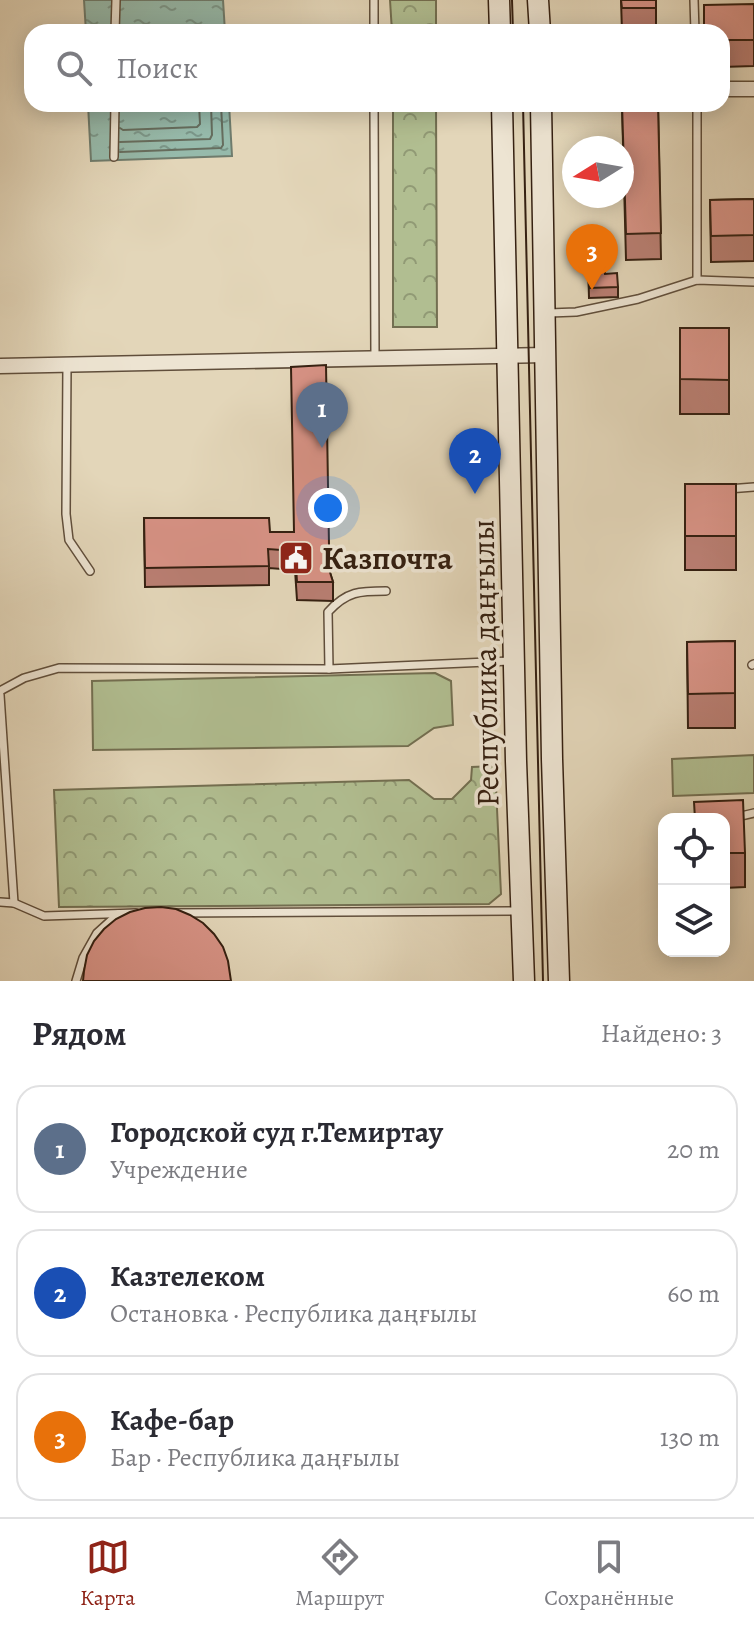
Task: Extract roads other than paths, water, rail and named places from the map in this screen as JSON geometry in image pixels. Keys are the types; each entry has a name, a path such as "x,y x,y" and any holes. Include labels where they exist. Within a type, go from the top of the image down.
{"main road":[{"path":"499,0 500,24"},
{"path":"538,0 540,24"},
{"name":"Республика даңғылы","path":"502,112 524,981"},
{"name":"Республика даңғылы","path":"541,112 552,759 559,981"}],"street":[{"path":"730,89 754,89"},
{"path":"0,366 545,355"}],"lane":[{"path":"115,24 116,0"},
{"path":"374,0 374,24"},
{"path":"694,0 695,24"},
{"path":"114,157 115,112"},
{"path":"374,112 375,358"},
{"path":"697,112 697,280"},
{"path":"544,313 576,312 638,299 697,280 754,282"},
{"path":"67,364 66,514 69,540 90,571"},
{"path":"714,491 754,487"},
{"path":"329,669 328,612 340,598 360,591 386,591"},
{"path":"14,903 0,693 24,678 59,668 329,669 514,661"},
{"path":"730,819 754,813"},
{"path":"0,902 14,903 44,916 150,913"},
{"path":"166,913 522,911"},
{"path":"76,981 83,958 97,933 119,913"}],"water":[{"path":"84,0 223,0 224,24 86,24"},
{"path":"88,112 229,112 232,156 91,161"}],"tram line":[{"path":"512,0 513,24"},
{"path":"523,112 543,981"}],"place":[{"name":"Кафе-бар","path":"592,290"},
{"name":"Городской суд г.Темиртау","path":"322,448"},
{"name":"Казтелеком","path":"475,494"},
{"name":"Казпочта","path":"296,558"}]}
